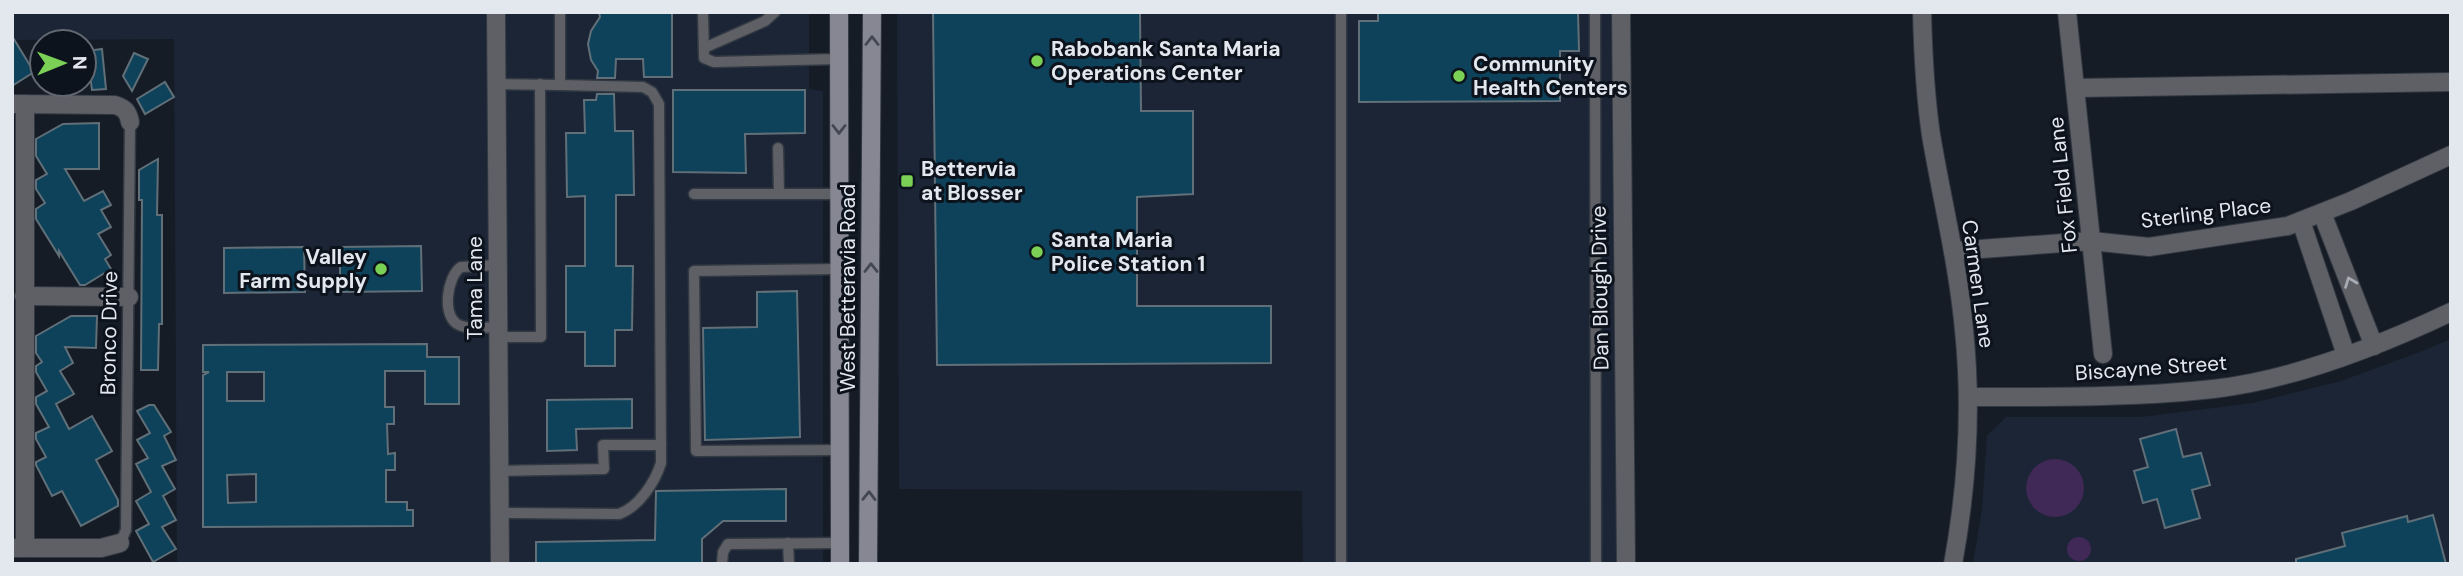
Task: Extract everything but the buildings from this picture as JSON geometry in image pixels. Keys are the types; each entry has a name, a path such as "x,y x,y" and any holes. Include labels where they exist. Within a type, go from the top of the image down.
{"main road":[{"name":"West Betteravia Road","path":"839,12 839,564"},
{"name":"West Betteravia Road","path":"868,564 872,12"}],"street":[{"name":"Tama Lane","path":"496,12 500,564"},
{"name":"Dan Blough Drive","path":"1620,12 1626,564"},
{"name":"Carmen Lane","path":"1922,12 1924,74 1964,331 1968,397 1966,458 1953,564"},
{"name":"Fox Field Lane","path":"2067,12 2103,354"},
{"path":"2075,88 2451,82"},
{"path":"120,543 102,548 18,548 18,323 24,296 18,214 19,104 115,105 128,112 130,122"},
{"name":"Sterling Place","path":"1953,251 2091,241 2149,247 2288,226 2451,155"},
{"path":"2322,213 2374,346"},
{"path":"2301,221 2346,355"},
{"path":"24,296 128,297"},
{"name":"Biscayne Street","path":"1968,397 2110,396 2215,389 2291,373 2393,340 2451,312"}],"lane":[{"path":"560,12 560,85"},
{"path":"703,12 704,58 714,62 839,59"},
{"path":"704,48 765,21 775,12"},
{"path":"1341,12 1341,564"},
{"path":"1595,12 1596,564"},
{"path":"497,84 643,88 652,92 659,104 661,463 657,477 628,511 619,514 500,513"},
{"path":"498,265 469,265 456,269 449,293 452,320 458,325 541,337 540,84"},
{"name":"Bronco Drive","path":"120,543 126,530 130,122"},
{"path":"778,148 779,194"},
{"path":"694,194 839,194"},
{"path":"839,269 694,271 694,285 695,451 839,450"},
{"path":"499,471 604,469 603,445 661,445"},
{"path":"722,564 723,552 728,544 839,542"},
{"path":"789,543 789,564"}],"shaded area":[{"path":"12,12 809,12 809,89 823,91 823,564 177,564 174,39 98,39 98,28 28,28 28,40 12,40"},
{"path":"897,12 1624,12 1626,564 1303,564 1302,491 899,489"},
{"path":"2451,339 2451,564 1973,564 1982,509 1987,436 2006,417 2141,417 2253,403 2341,381"},
{"path":"2049,459 2061,459 2076,467 2084,482 2084,494 2076,509 2061,517 2049,517 2034,509 2026,494 2026,482 2034,467"},
{"path":"2079,537 2088,540 2091,549 2088,558 2079,561 2070,558 2067,549 2070,540"}],"place":[{"name":"Rabobank Santa Maria Operations Center","path":"1037,61"},
{"name":"Community Health Centers","path":"1459,76"},
{"name":"Bettervia at Blosser","path":"907,181"},
{"name":"Santa Maria Police Station 1","path":"1037,252"},
{"name":"Valley Farm Supply","path":"381,269"}]}
